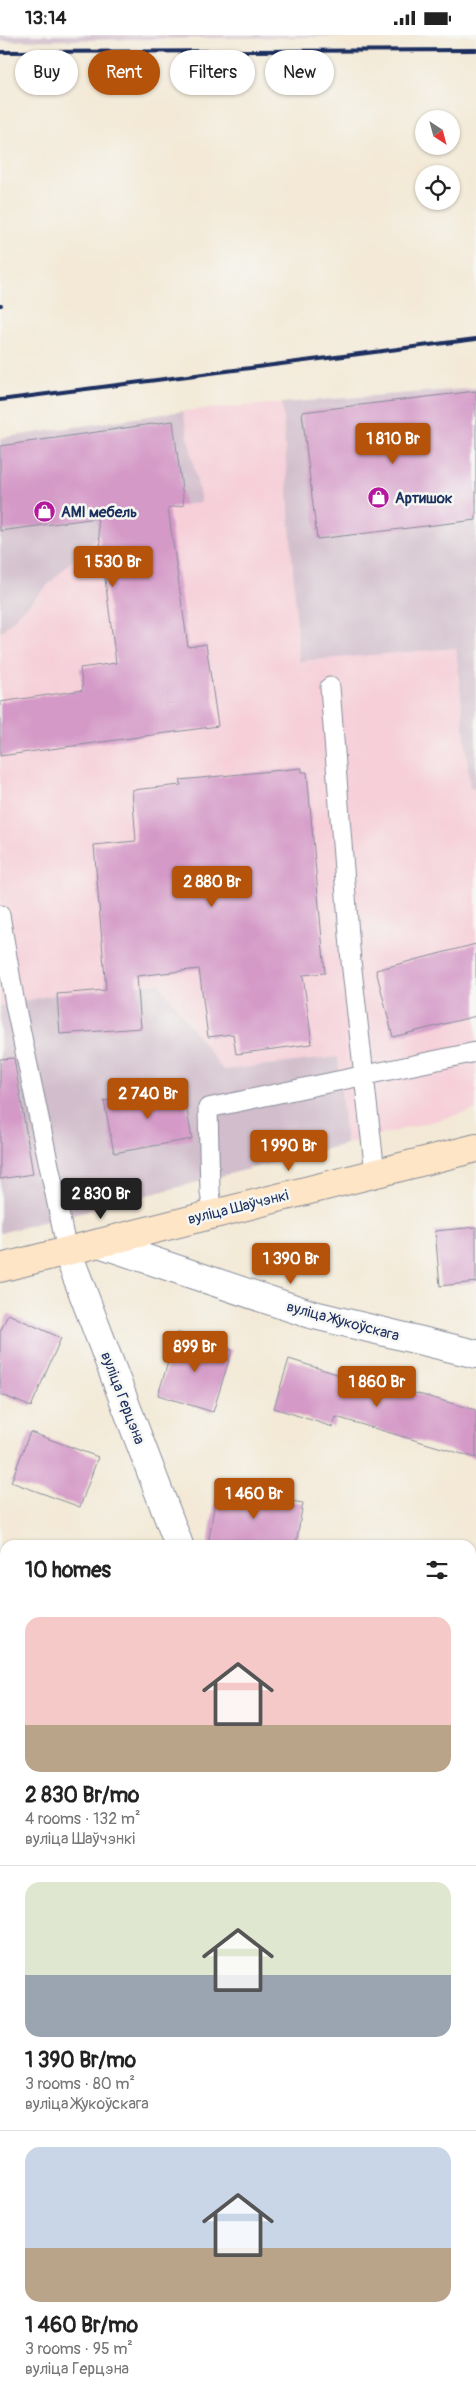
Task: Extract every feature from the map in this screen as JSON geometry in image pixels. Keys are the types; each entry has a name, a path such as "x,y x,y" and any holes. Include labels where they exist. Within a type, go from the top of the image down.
{"main road":[{"name":"вуліца Шаўчэнкі","path":"0,1268 476,1148"}],"street":[{"name":"вуліца Жукоўскага","path":"99,1243 310,1314 476,1353"},
{"name":"вуліца Герцэна","path":"67,1251 177,1540"}],"lane":[{"path":"330,687 351,961 375,1173"},
{"path":"0,915 15,1004 67,1251"},
{"path":"213,1213 210,1192 208,1108 476,1052"}],"shaded area":[{"path":"0,35 434,35 0,41"},
{"path":"476,388 476,787 470,788 456,648 299,661 282,403"},
{"path":"282,403 299,660 456,648 470,788 476,787 476,1110 346,1144 338,1057 223,1070 159,983 57,994 0,1006 0,633 115,518 200,502 183,411"},
{"path":"183,411 201,502 115,518 0,633 0,438"},
{"path":"159,983 223,1070 338,1057 346,1144 0,1233 0,1006 57,994"}],"building":[{"path":"476,391 476,520 317,539 302,412"},
{"path":"173,421 184,505 168,508 188,647 206,644 218,726 0,756 0,702 83,690 80,668 116,663 97,518 0,531 0,446"},
{"path":"302,768 302,772 307,772 325,973 303,975 312,1044 236,1054 233,1034 208,1037 199,969 137,976 141,1028 60,1034 57,994 106,990 94,845 136,841 132,790 181,785 180,780"},
{"path":"476,944 476,1016 393,1037 376,970"},
{"path":"14,1058 33,1174 0,1179 0,1059"},
{"path":"183,1087 192,1139 114,1153 104,1101"},
{"path":"476,1227 476,1282 440,1286 435,1231"},
{"path":"8,1314 61,1338 31,1407 0,1394 0,1332"},
{"path":"177,1333 232,1350 213,1412 158,1395"},
{"path":"289,1359 378,1387 379,1383 476,1410 476,1458 336,1417 333,1427 274,1408"},
{"path":"30,1432 98,1457 80,1507 11,1482"},
{"path":"217,1489 303,1503 297,1540 209,1540"}],"railway":[{"path":"0,52 476,50"},
{"path":"0,400 476,339"}],"place":[{"name":"Артишок","path":"379,498"},
{"name":"AMI мебель","path":"45,512"}]}
